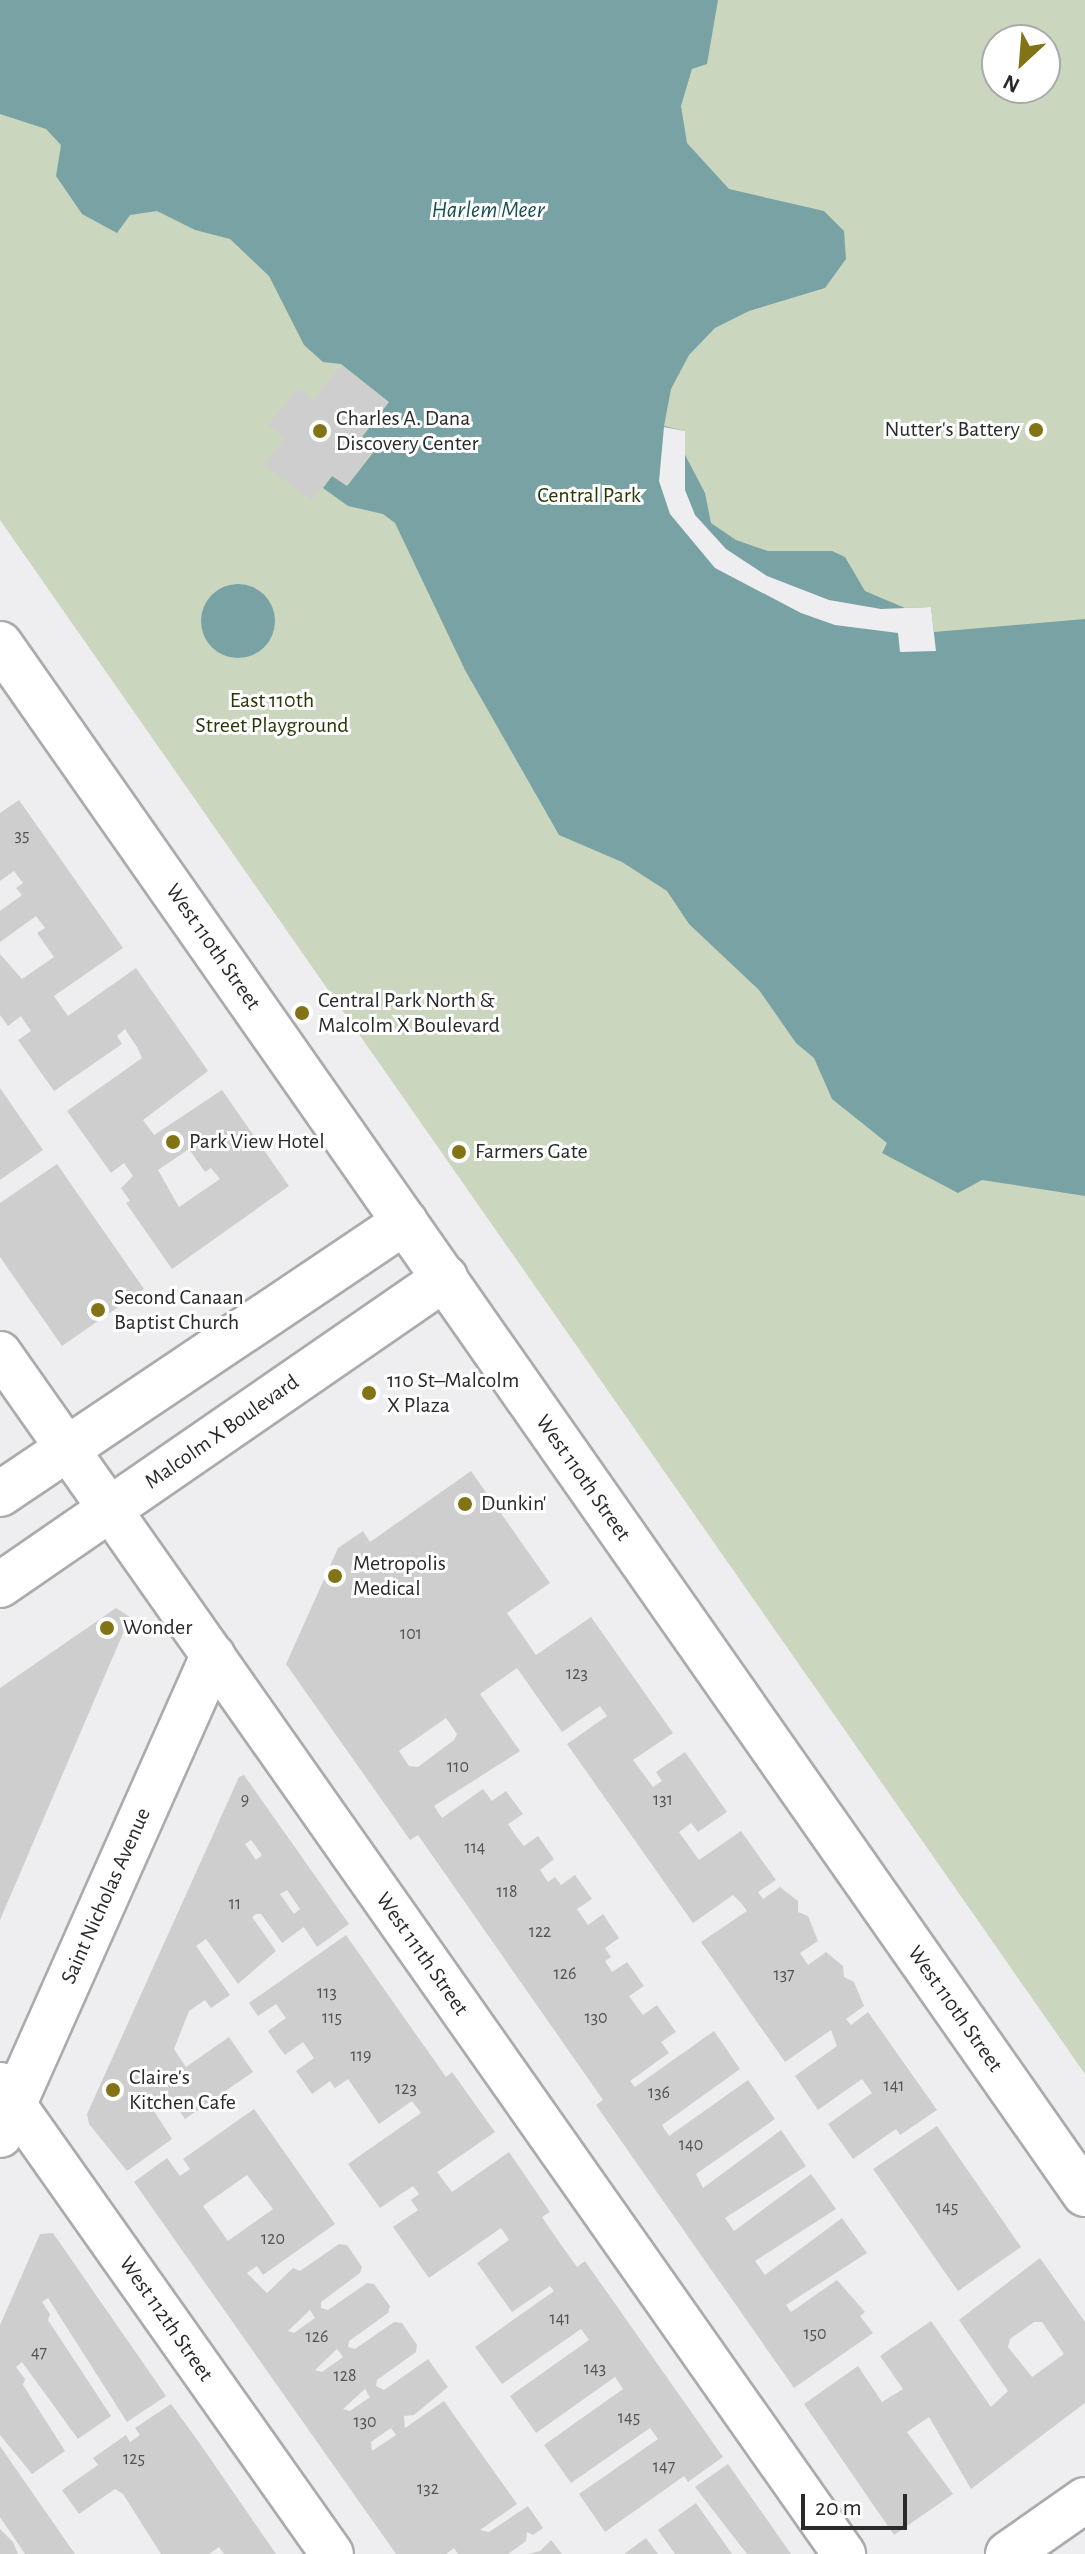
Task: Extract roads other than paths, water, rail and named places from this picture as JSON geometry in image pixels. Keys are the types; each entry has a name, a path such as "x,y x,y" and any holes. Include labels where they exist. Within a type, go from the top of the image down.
{"main road":[{"name":"West 110th Street","path":"0,644 1085,2194"},
{"path":"0,1494 405,1222"},
{"name":"Malcolm X Boulevard","path":"0,1585 445,1278"},
{"name":"Saint Nicholas Avenue","path":"5,2107 213,1656"},
{"path":"1008,2554 1085,2500"}],"street":[{"name":"West 111th Street","path":"0,1353 844,2554"},
{"name":"West 112th Street","path":"5,2107 332,2554"}],"water":[{"name":"Harlem Meer","path":"0,0 718,0 707,64 692,69 681,106 687,143 729,189 824,211 844,231 846,259 825,288 749,311 715,328 689,355 671,389 664,426 685,431 683,451 705,493 711,523 736,540 768,551 832,551 845,557 865,591 905,608 931,607 934,632 1085,619 1085,1196 982,1180 958,1193 882,1153 887,1143 832,1099 814,1058 796,1043 759,990 689,924 667,891 622,862 559,835 465,670 395,523 383,514 348,506 323,488 332,476 347,486 376,449 362,437 389,402 341,364 323,362 304,345 269,276 230,239 195,230 157,211 130,215 117,233 82,214 56,176 61,145 46,129 0,114"},
{"path":"245,584 265,594 273,607 273,635 265,648 252,656 231,658 211,648 203,635 201,614 211,594 224,586"}],"place":[{"name":"Nutter's Battery","path":"1036,430"},
{"name":"Charles A. Dana Discovery Center","path":"320,431"},
{"name":"Central Park North & Malcolm X Boulevard","path":"302,1013"},
{"name":"Park View Hotel","path":"173,1142"},
{"name":"Farmers Gate","path":"459,1152"},
{"name":"Second Canaan Baptist Church","path":"98,1310"},
{"name":"110 St–Malcolm X Plaza","path":"369,1393"},
{"name":"Dunkin'","path":"465,1504"},
{"name":"Metropolis Medical","path":"335,1576"},
{"name":"Wonder","path":"107,1628"},
{"name":"Claire's Kitchen Cafe","path":"113,2090"}],"park label":[{"name":"Central Park","path":"589,496"},
{"name":"East 110th Street Playground","path":"272,712"}]}
